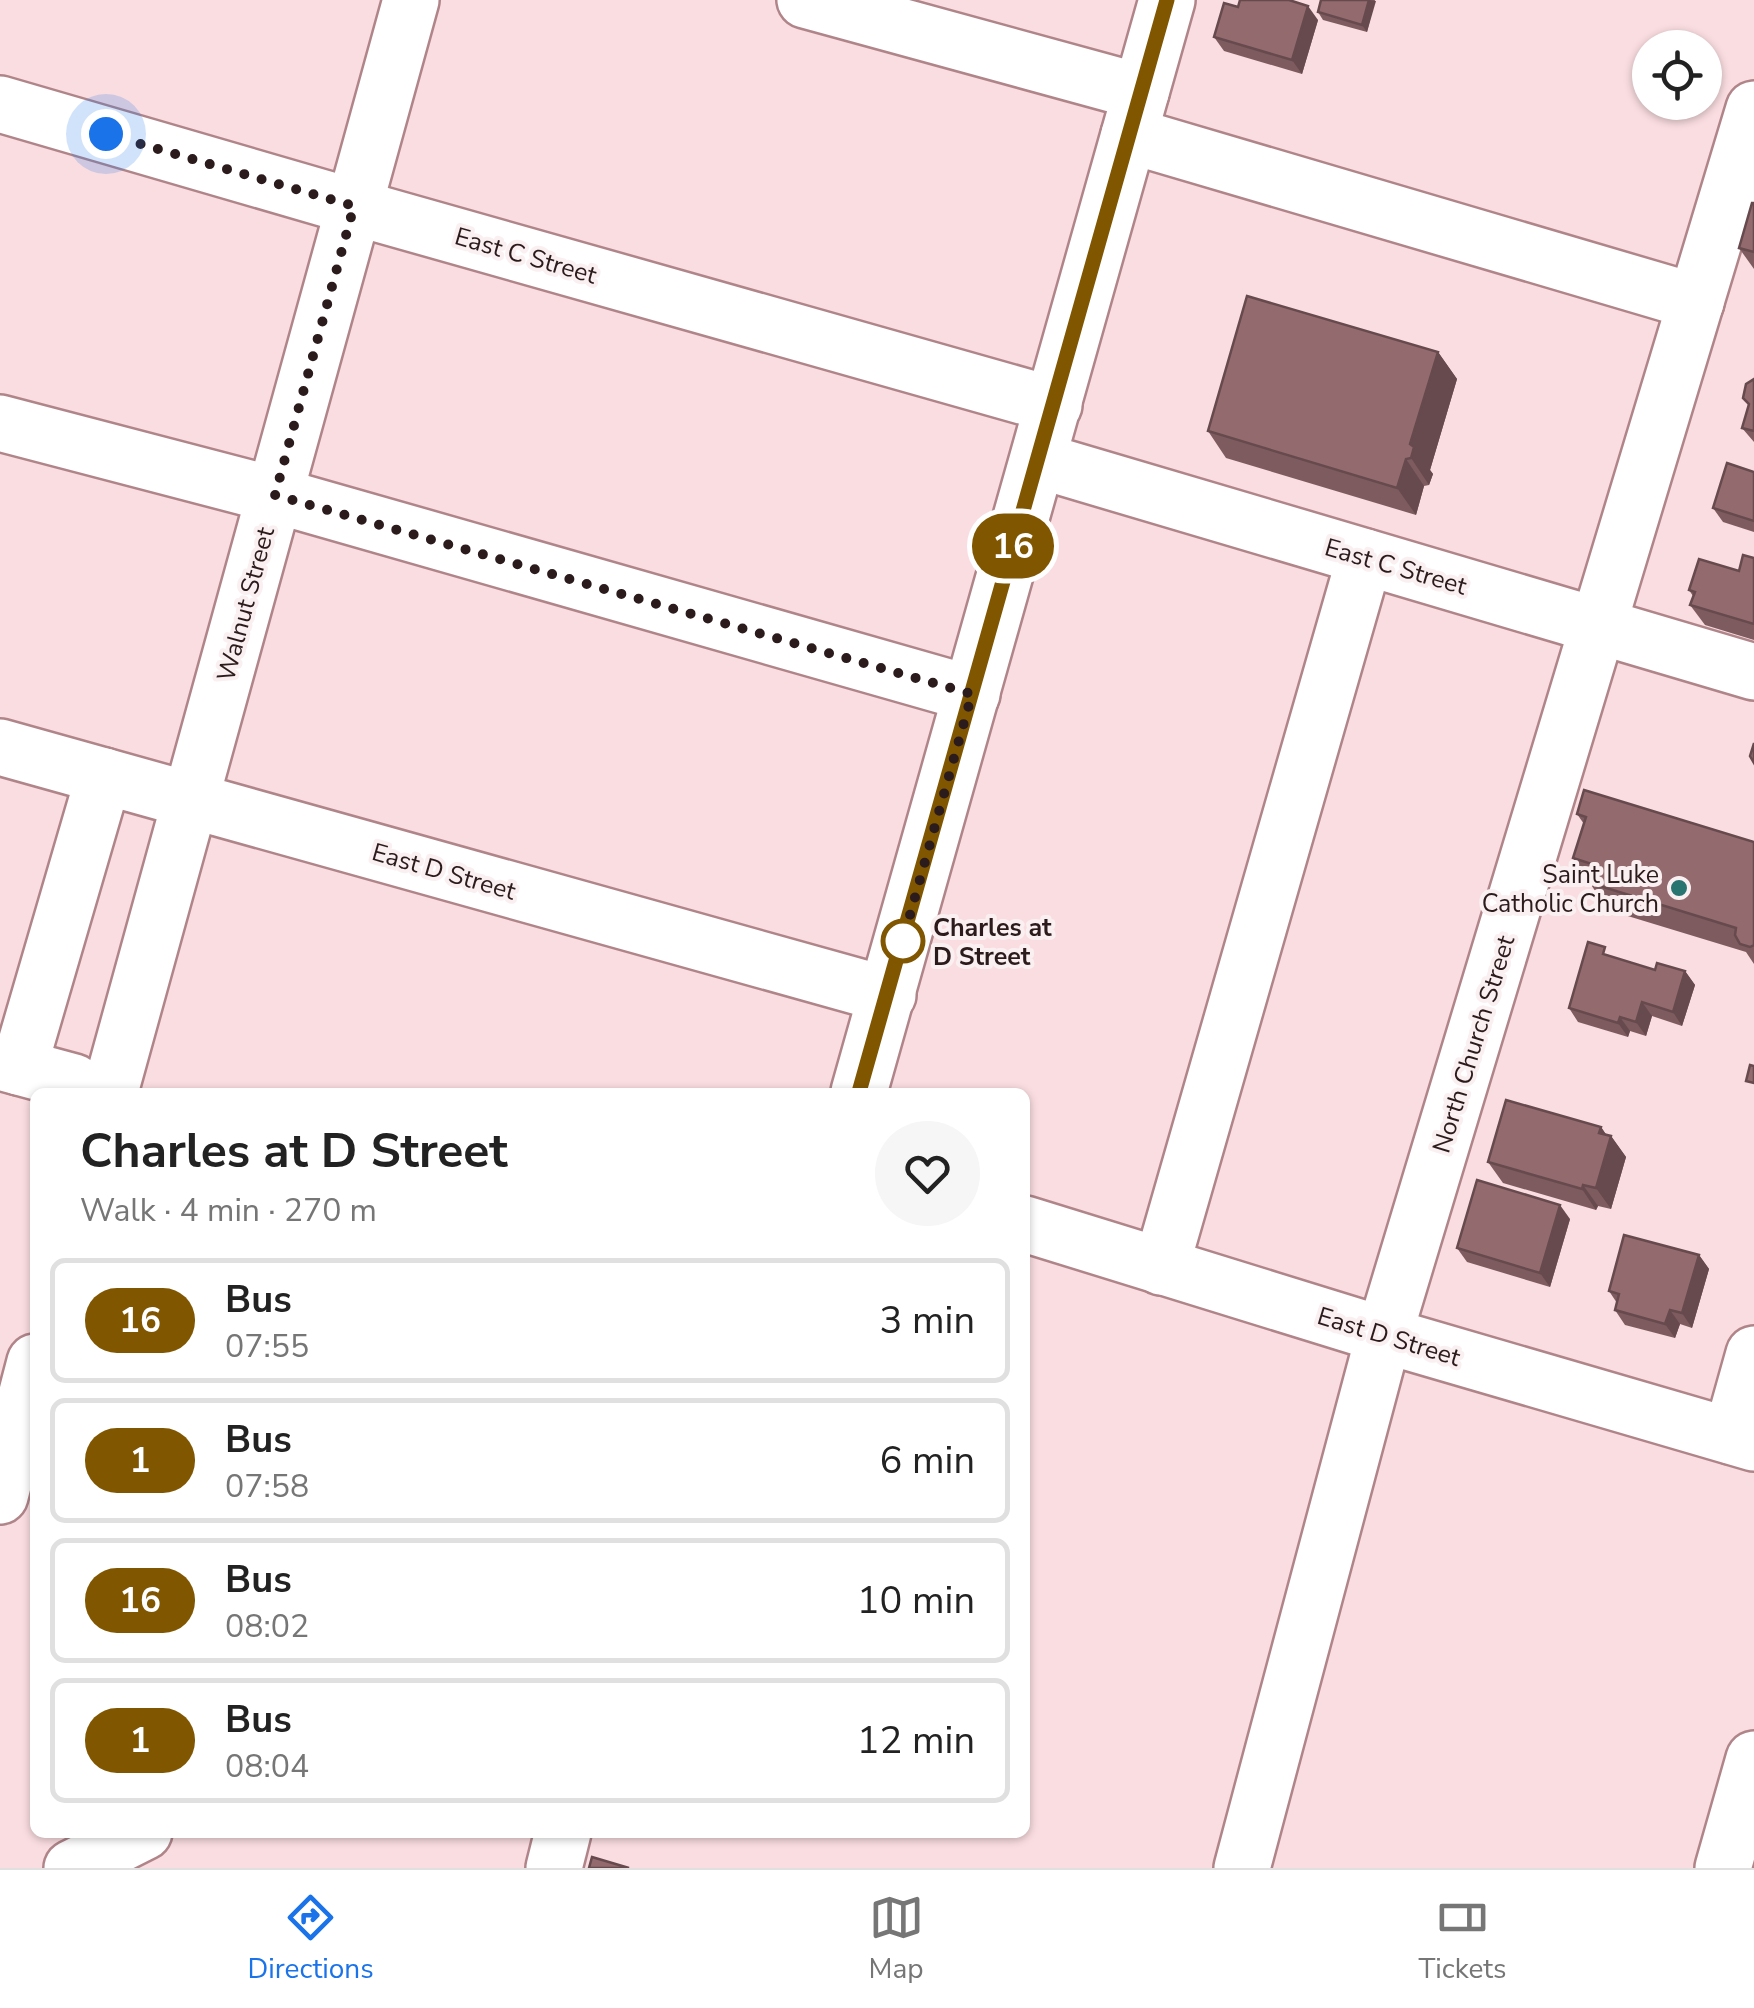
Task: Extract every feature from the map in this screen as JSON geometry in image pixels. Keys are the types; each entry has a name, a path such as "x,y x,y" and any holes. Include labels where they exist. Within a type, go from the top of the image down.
{"street":[{"name":"Walnut Street","path":"111,1088 412,0"},
{"path":"805,0 1696,302"},
{"path":"861,1088 1167,0"},
{"name":"East C Street","path":"0,104 1054,404"},
{"name":"North Church Street","path":"1242,1868 1384,1335 1754,109"},
{"path":"0,423 275,495 972,694"},
{"name":"East C Street","path":"1038,460 1754,672"},
{"path":"1161,1267 1365,556"},
{"name":"East D Street","path":"0,748 888,995"},
{"path":"82,1088 74,1082 9,1065 104,776"},
{"name":"East D Street","path":"1030,1226 1742,1440"},
{"path":"1742,1440 1754,1354"},
{"path":"0,1496 24,1390"},
{"path":"1723,1868 1754,1759"},
{"path":"72,1868 132,1838"},
{"path":"554,1868 562,1838"}],"building":[{"path":"1240,0 1289,0 1308,6 1292,60 1214,37 1224,3 1238,7"},
{"path":"1321,0 1369,0 1362,25 1318,12"},
{"path":"1754,203 1754,252 1739,248"},
{"path":"1247,296 1438,352 1410,444 1414,447 1411,458 1406,459 1397,488 1208,431"},
{"path":"1754,379 1754,431 1742,428 1749,404 1743,398 1746,384"},
{"path":"1727,463 1754,472 1754,521 1713,508"},
{"path":"1743,555 1754,558 1754,624 1690,605 1695,592 1689,590 1699,559 1739,571"},
{"name":"Saint Luke Catholic Church","path":"1584,790 1754,842 1754,945 1740,944 1736,928 1590,883 1595,865 1573,858 1586,817 1577,814"},
{"path":"1588,942 1605,947 1603,954 1655,970 1657,963 1685,971 1673,1012 1642,1002 1636,1022 1620,1017 1618,1023 1569,1008"},
{"path":"1750,1065 1754,1066 1754,1083 1746,1081"},
{"path":"1506,1100 1601,1127 1599,1133 1611,1136 1596,1188 1583,1185 1582,1189 1488,1162"},
{"path":"1477,1180 1560,1205 1540,1273 1457,1248"},
{"path":"1624,1235 1699,1255 1682,1313 1670,1310 1665,1324 1615,1310 1619,1294 1609,1291"},
{"path":"592,1857 629,1868 589,1868"}],"bus line":[{"name":"16","path":"860,1088 1167,0"}],"place":[{"name":"Saint Luke Catholic Church","path":"1679,888"},
{"name":"Charles at D Street","path":"903,941"}],"route":[{"path":"106,134 354,206 275,495 972,694 898,958 903,941"}]}
